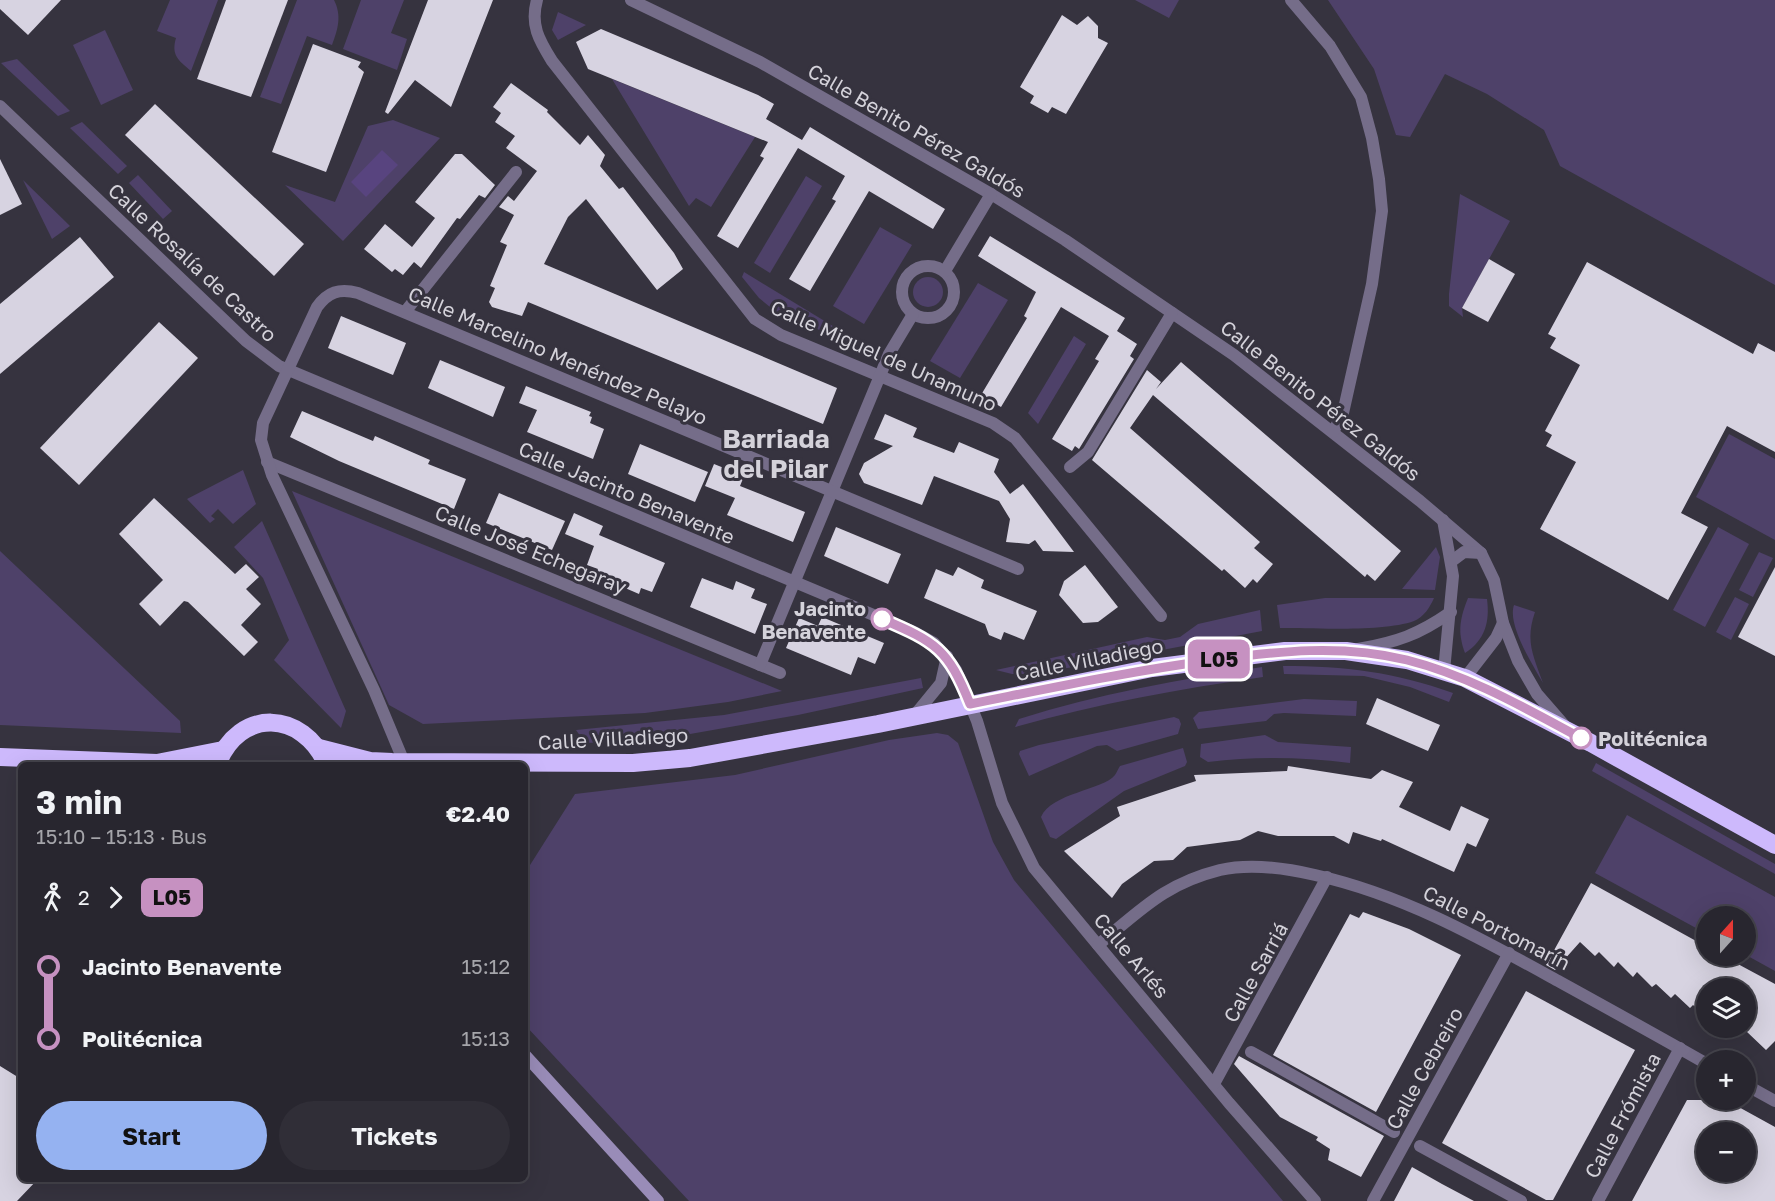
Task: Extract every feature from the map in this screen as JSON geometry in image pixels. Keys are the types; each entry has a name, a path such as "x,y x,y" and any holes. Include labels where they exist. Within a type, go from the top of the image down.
{"highway":[{"name":"Calle Villadiego","path":"528,763 633,763 690,758 1152,668 1285,651 1346,651 1407,660 1465,678 1775,845"},
{"path":"179,762 220,758 235,736 251,726 270,722 289,725 306,734 319,748 326,762"},
{"name":"Calle Villadiego","path":"319,748 363,762"},
{"path":"0,757 114,762"}],"main road":[{"path":"528,1058 658,1201"}],"street":[{"name":"Calle Miguel de Unamuno","path":"537,0 533,14 536,34 552,61 754,319 781,335 993,423 1015,438 1161,616"},
{"name":"Calle Benito Pérez Galdós","path":"631,0 760,62 991,194 1065,240 1234,355 1333,432 1443,520 1481,554 1494,580 1503,622 1518,662 1538,694 1570,733"},
{"path":"1291,0 1330,46 1361,97 1379,179 1382,212 1372,284 1343,413 1333,432"},
{"name":"Calle Rosalía de Castro","path":"0,106 246,341 288,371"},
{"path":"405,312 516,172"},
{"path":"945,271 991,194"},
{"path":"926,265 945,271 953,282 955,290 951,306 945,312 931,318 913,314 904,302 902,294 906,278 918,267 926,265"},
{"name":"Calle Marcelino Menéndez Pelayo","path":"288,371 317,307 333,292 346,290 358,293 1018,569"},
{"path":"1070,467 1088,452 1172,313"},
{"path":"760,664 889,354 913,314"},
{"path":"288,371 261,432 267,462 375,690 404,762"},
{"name":"Calle Jacinto Benavente","path":"288,371 914,632 934,643 947,656 956,670 970,704"},
{"name":"Calle José Echegaray","path":"267,462 780,673"},
{"path":"1443,520 1452,561 1444,671"},
{"path":"1452,561 1464,552 1481,554"},
{"path":"1346,651 1398,641 1422,632 1450,612"},
{"path":"1465,678 1496,638 1503,622"},
{"path":"914,716 941,683 947,656"},
{"name":"Calle Arlés","path":"970,704 1002,803 1034,868 1315,1201"},
{"name":"Calle Portomarín","path":"1098,945 1156,896 1175,885 1206,874 1253,866 1327,877 1398,899 1457,925 1696,1057"},
{"name":"Calle Sarriá","path":"1214,1084 1327,877"},
{"name":"Calle Cebreiro","path":"1373,1201 1509,953"},
{"name":"Calle Frómista","path":"1598,1201 1680,1048"},
{"path":"1251,1052 1395,1132"},
{"path":"1756,1091 1775,1101"},
{"path":"1420,1146 1521,1201"}],"shaded area":[{"path":"170,0 218,0 191,71 182,64 175,53 176,38 157,31"},
{"path":"297,0 334,0 338,22 332,45 307,36 281,104 260,97"},
{"path":"361,0 404,0 391,33 407,39 397,70 343,49"},
{"path":"1135,0 1179,0 1169,18"},
{"path":"1328,0 1775,0 1775,285 1560,166 1544,130 1487,94 1445,74 1410,137 1396,135 1374,69"},
{"path":"558,12 586,25 558,40 552,30"},
{"path":"105,30 133,90 101,105 73,45"},
{"path":"17,59 70,111 58,116 1,63"},
{"path":"612,79 755,137 711,207 696,198 689,206"},
{"path":"393,120 440,138 343,241 285,185 335,202 368,126"},
{"path":"82,122 127,166 118,174 70,128"},
{"path":"382,150 398,165 366,197 351,182"},
{"path":"138,175 172,211 163,219 129,183"},
{"path":"806,176 822,186 770,273 754,263"},
{"path":"23,180 70,226 52,239"},
{"path":"1460,194 1510,221 1462,308 1463,317 1449,306"},
{"path":"880,227 912,245 864,324 833,306"},
{"path":"744,272 869,348 868,350 776,312 759,298 742,277"},
{"path":"928,277 939,281 943,292 939,303 928,307 917,303 913,292 917,281"},
{"path":"978,283 1008,300 960,378 930,361"},
{"path":"1074,336 1086,344 1038,424 1028,413"},
{"path":"1729,434 1775,459 1775,540 1696,497"},
{"path":"243,470 256,504 233,524 218,509 211,516 215,519 210,523 187,499"},
{"path":"292,491 782,691 728,702 645,713 423,724 389,705"},
{"path":"262,521 346,711 341,728 274,660 289,640 263,578 234,547"},
{"path":"1718,527 1749,544 1705,627 1673,610"},
{"path":"1436,547 1440,557 1435,590 1402,589"},
{"path":"0,551 180,721 181,733 0,725"},
{"path":"1759,552 1773,558 1753,597 1739,590"},
{"path":"1735,597 1749,604 1731,640 1716,632"},
{"path":"1325,598 1434,598 1421,617 1401,624 1348,629 1280,628 1277,605"},
{"path":"1468,598 1487,599 1488,615 1482,636 1465,653 1460,625"},
{"path":"1514,605 1535,612 1530,640 1543,683 1517,634 1514,623"},
{"path":"1260,610 1262,631 1036,674 1012,674 996,670 1147,637 1165,640 1180,637 1198,624"},
{"path":"1283,666 1328,667 1390,675 1453,693 1449,702 1410,687 1364,676 1284,674"},
{"path":"1262,667 1263,677 1138,698 1015,727 1019,719 1079,702 1170,682"},
{"path":"921,678 923,688 798,715 656,740 585,743 576,730 724,715"},
{"path":"1304,699 1357,701 1356,716 1284,713 1274,714 1266,721 1198,729 1193,718 1199,712"},
{"path":"1174,717 1179,719 1181,724 1178,734 1117,751 1107,745 1097,746 1029,776 1019,754 1020,751 1039,745"},
{"path":"937,733 948,735 958,743 993,842 1014,880 1283,1201 689,1201 528,1028 528,868 575,794 735,775 889,740"},
{"path":"1265,735 1278,742 1351,747 1350,763 1279,758 1208,762 1200,757 1201,744"},
{"path":"1183,748 1187,762 1185,766 1124,791 1056,839 1050,837 1041,817 1055,802 1100,785 1115,775 1120,766"},
{"path":"1596,763 1775,864 1775,874 1592,771"},
{"path":"1627,815 1775,897 1775,971 1756,961 1756,906 1696,906 1696,928 1595,873"}],"building":[{"path":"0,0 61,0 28,35 0,9"},
{"path":"226,0 288,0 251,97 197,79"},
{"path":"428,0 493,0 451,107 415,80 388,114 385,112"},
{"path":"1062,15 1077,25 1088,16 1098,26 1098,38 1108,43 1066,114 1052,107 1048,113 1030,103 1034,96 1020,87"},
{"path":"601,29 758,95 774,104 766,119 802,140 810,127 945,209 933,229 869,191 810,291 789,279 836,201 832,199 845,176 798,148 738,248 717,236 764,158 760,156 768,142 588,69 576,42"},
{"path":"313,44 361,62 358,67 364,72 326,172 272,152"},
{"path":"511,83 548,110 547,112 580,145 588,135 605,155 600,166 619,189 623,187 674,253 683,269 657,290 586,199 568,217 544,264 837,388 823,424 528,302 522,316 492,307 489,302 495,288 490,286 507,245 500,242 514,215 499,207 508,196 514,201 537,171 506,148 515,136 495,122 501,113 493,107"},
{"path":"155,104 304,244 274,276 125,135"},
{"path":"455,154 462,154 495,185 485,198 479,195 460,219 457,218 421,268 414,262 403,275 395,269 392,272 364,249 385,224 412,247 435,218 415,202"},
{"path":"0,159 22,204 0,215"},
{"path":"990,236 1125,318 1117,331 1137,344 1130,356 1134,359 1079,449 1075,446 1072,451 1052,439 1099,361 1095,359 1109,336 1061,307 1001,407 981,395 1027,318 1024,316 1036,292 978,256"},
{"path":"80,237 114,277 0,374 0,304"},
{"path":"1489,259 1515,274 1488,322 1462,308"},
{"path":"1587,262 1753,354 1758,343 1775,352 1775,452 1727,426 1681,513 1708,527 1668,600 1540,529 1576,462 1546,446 1552,435 1545,431 1580,365 1550,348 1556,338 1548,334"},
{"path":"341,316 406,343 393,375 328,348"},
{"path":"159,322 198,358 79,485 40,448"},
{"path":"440,360 505,387 493,417 428,388"},
{"path":"1181,362 1401,551 1375,581 1367,574 1365,577 1153,395 1130,428 1260,542 1254,548 1273,564 1257,583 1253,579 1245,588 1224,569 1222,571 1092,460 1147,370 1161,382 1156,389"},
{"path":"526,386 591,412 590,423 604,429 593,459 527,432 537,410 519,403"},
{"path":"302,411 373,441 375,436 430,460 428,464 466,479 454,509 339,461 290,437"},
{"path":"885,414 917,428 913,437 954,453 959,442 999,459 994,472 1010,494 1023,484 1074,552 1043,551 1035,540 1029,544 1006,542 1010,519 999,501 934,476 922,505 864,483 859,474 864,463 893,446 874,439"},
{"path":"640,444 708,472 695,502 628,474"},
{"path":"714,464 744,476 740,486 805,512 793,542 727,515 735,498 705,486"},
{"path":"499,493 565,521 552,550 486,523"},
{"path":"154,498 235,574 246,564 259,577 246,589 261,604 241,625 258,642 244,656 188,602 184,601 160,626 139,604 163,580 119,534"},
{"path":"574,513 603,526 599,535 665,563 652,592 641,588 639,594 595,575 598,569 587,565 594,546 565,534"},
{"path":"836,527 901,554 888,584 824,556"},
{"path":"1085,565 1118,607 1098,622 1083,623 1059,595 1064,581"},
{"path":"958,567 984,580 981,588 1037,611 1024,640 1004,632 1001,640 989,635 985,624 924,598 936,569 953,576"},
{"path":"1775,567 1775,656 1738,637"},
{"path":"702,578 733,590 736,581 755,589 751,598 767,604 755,634 690,607"},
{"path":"822,617 884,643 875,664 858,657 851,675 786,648 799,618 818,626"},
{"path":"1377,698 1440,725 1428,751 1366,724"},
{"path":"1288,766 1371,779 1382,770 1413,782 1399,807 1450,831 1461,806 1489,819 1476,847 1467,843 1454,872 1382,839 1381,841 1353,832 1349,844 1334,836 1278,836 1258,831 1240,840 1187,847 1173,860 1154,861 1122,884 1112,898 1064,851 1120,816 1117,807 1196,781 1194,775 1287,771"},
{"path":"1591,883 1696,941 1696,966 1742,966 1775,984 1775,1041 1766,1050 1753,1038 1756,1038 1756,978 1696,978 1696,1008 1693,1005 1690,1008 1675,994 1671,998 1656,984 1652,987 1637,972 1633,977 1618,962 1614,967 1599,952 1595,956 1580,942 1555,970 1546,965"},
{"path":"1363,912 1409,929 1461,955 1376,1112 1273,1055 1350,914 1359,918"},
{"path":"1526,991 1635,1050 1553,1200 1546,1200 1442,1143"},
{"path":"1239,1056 1384,1136 1361,1177 1328,1160 1330,1149 1316,1140 1318,1137 1280,1117 1234,1064"},
{"path":"0,1066 18,1077 18,1182 35,1182 17,1201 0,1201"},
{"path":"1687,1100 1696,1100 1696,1110 1744,1110 1775,1127 1775,1201 1632,1201"},
{"path":"1412,1167 1442,1184 1474,1201 1394,1201"}],"bus line":[{"name":"L05","path":"882,619 934,643 947,656 956,670 970,704 1152,668 1285,651 1346,651 1407,660 1465,678 1581,738"}],"place":[{"name":"Jacinto Benavente","path":"882,619"},
{"name":"Politécnica","path":"1581,738"}],"district":[{"name":"Barriada del Pilar","path":"776,453"}]}
